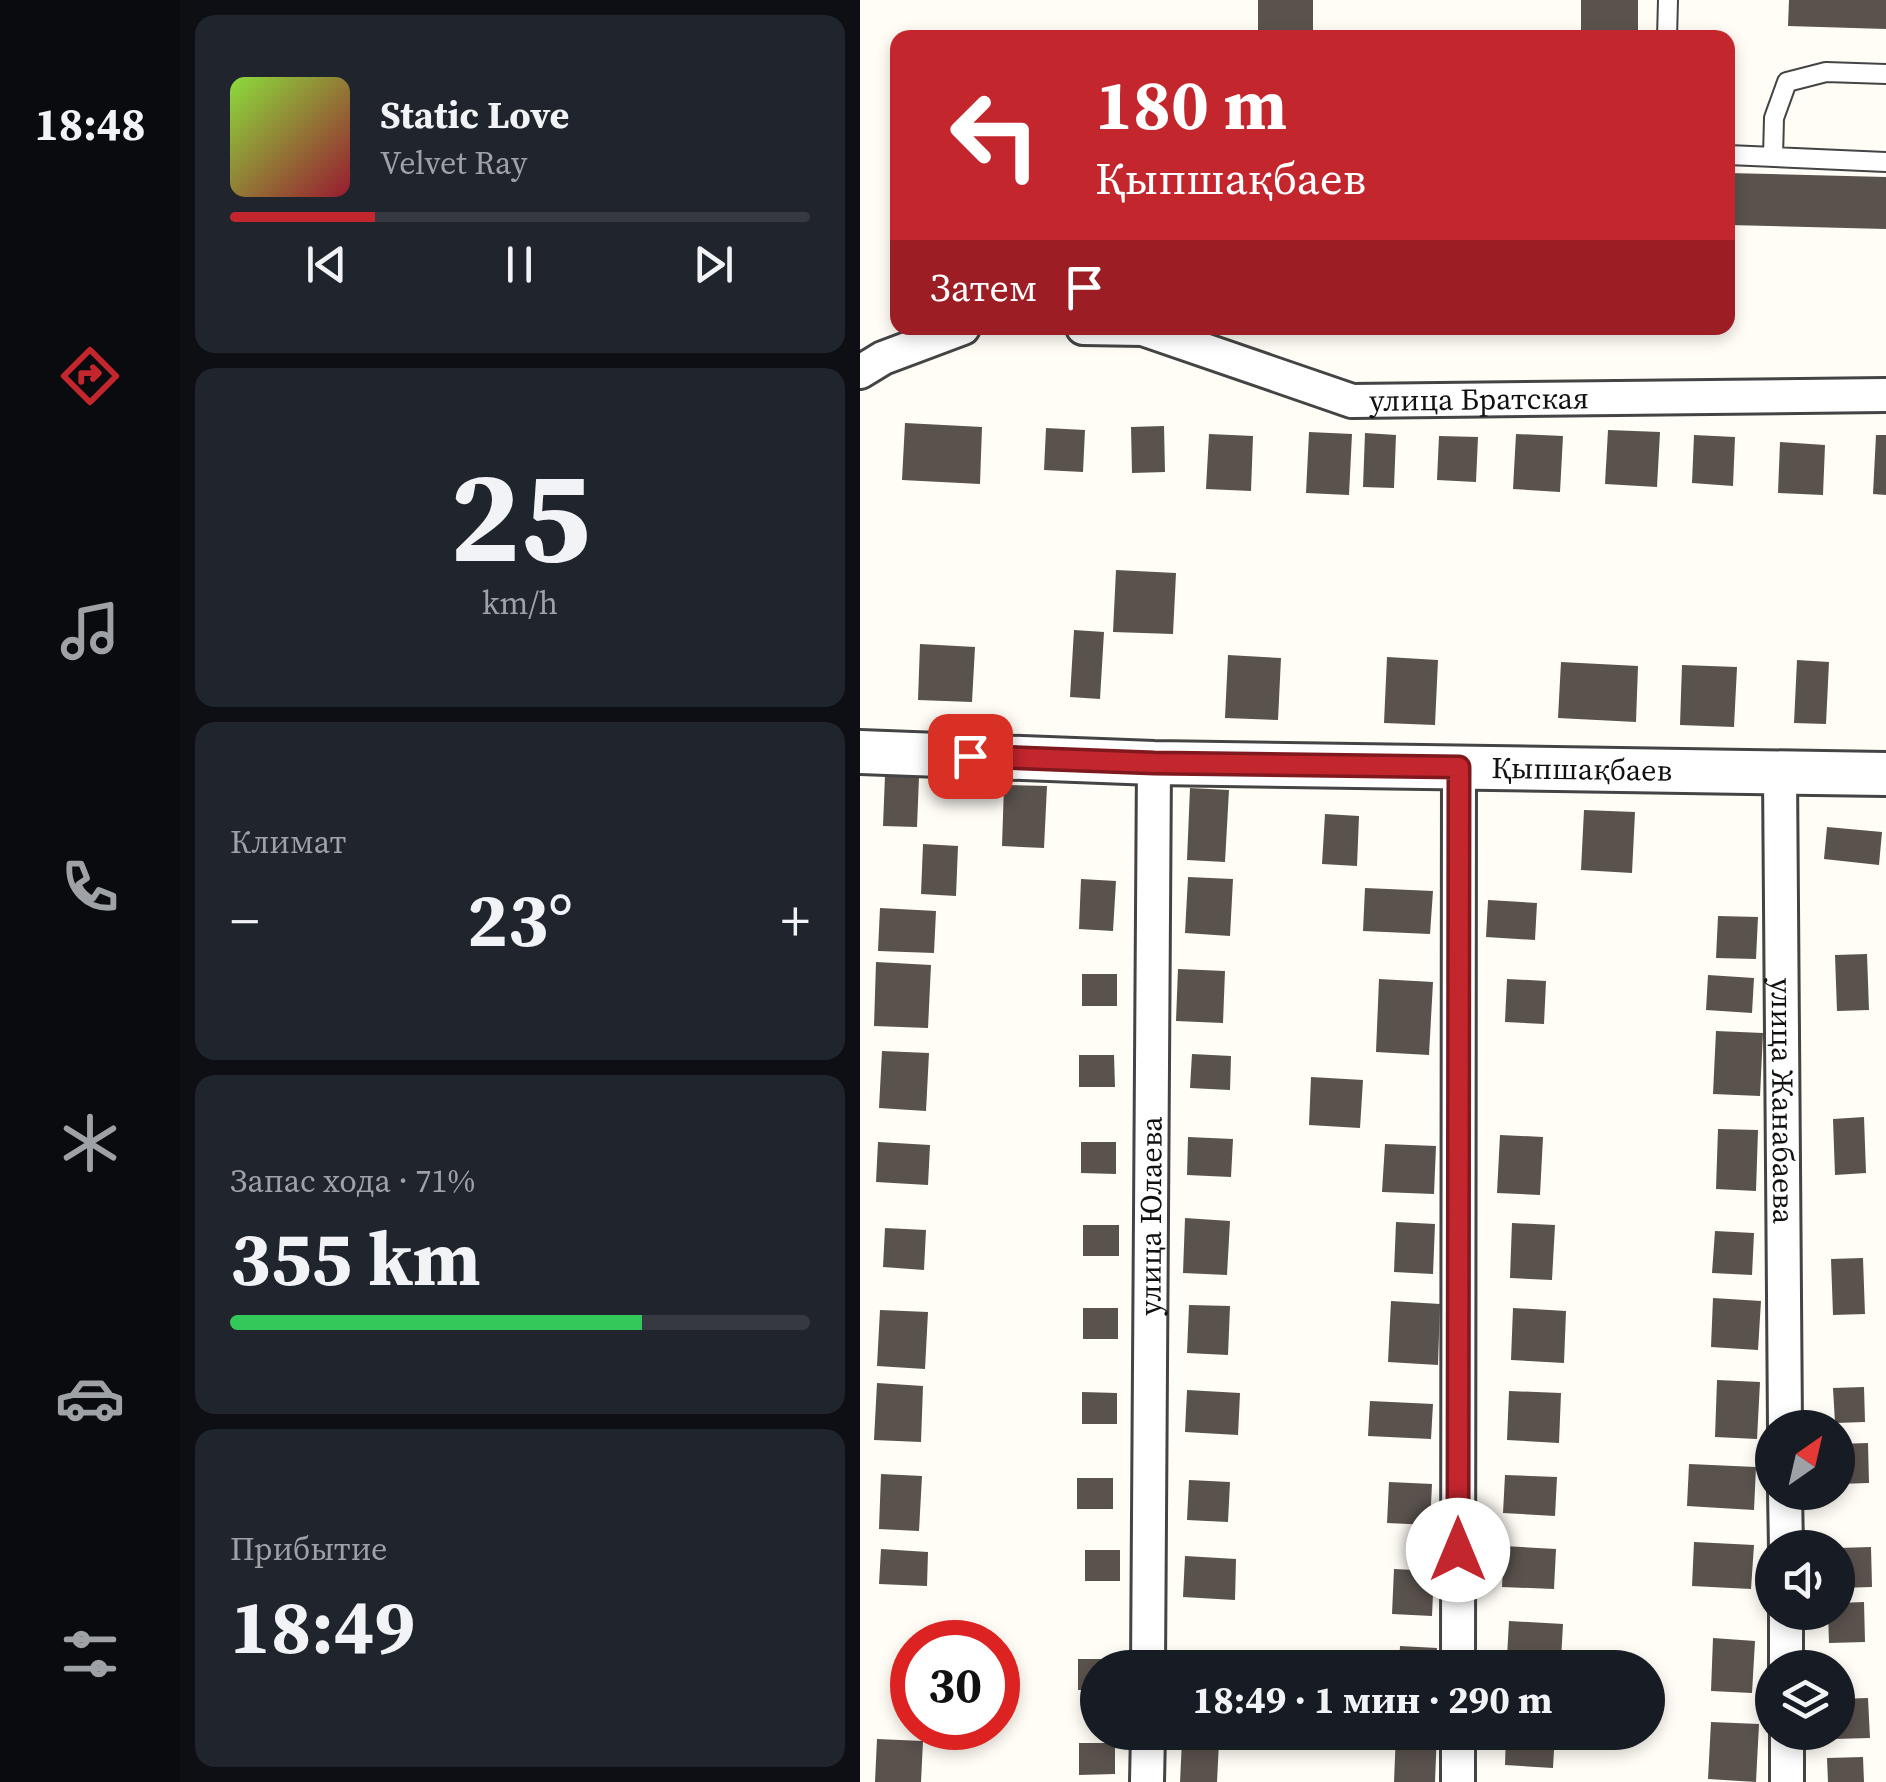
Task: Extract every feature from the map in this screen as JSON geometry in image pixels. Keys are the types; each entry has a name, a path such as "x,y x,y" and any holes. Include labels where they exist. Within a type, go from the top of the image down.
{"street":[{"path":"860,372 883,358 944,335"},
{"name":"улица Братская","path":"1160,335 1352,401 1886,395"},
{"name":"Қыпшақбаев","path":"860,752 1154,763 1886,774"},
{"name":"улица Юлаева","path":"1148,1650 1154,763"},
{"path":"1458,1650 1459,767"},
{"name":"улица Жанабаева","path":"1780,773 1785,1410"},
{"path":"1148,1750 1148,1782"},
{"path":"1458,1750 1458,1782"},
{"path":"1787,1750 1787,1782"}],"lane":[{"path":"1667,30 1668,0"},
{"path":"1773,156 1774,118 1788,82 1826,72 1886,74"},
{"path":"1735,155 1886,162"}],"building":[{"path":"1258,0 1313,0 1313,30 1258,30"},
{"path":"1581,0 1638,0 1638,30 1581,30"},
{"path":"1789,0 1886,0 1886,29 1788,26"},
{"path":"1735,173 1886,177 1886,229 1735,225"},
{"path":"905,423 982,427 980,484 902,480"},
{"path":"1164,426 1165,472 1132,473 1131,427"},
{"path":"1046,428 1085,430 1083,472 1044,470"},
{"path":"1608,430 1660,432 1657,487 1605,484"},
{"path":"1309,432 1352,434 1349,495 1306,493"},
{"path":"1365,433 1396,435 1394,488 1363,487"},
{"path":"1209,434 1253,436 1251,491 1206,489"},
{"path":"1516,434 1563,436 1560,492 1513,489"},
{"path":"1694,435 1735,437 1733,486 1692,483"},
{"path":"1876,435 1886,435 1886,495 1873,494"},
{"path":"1439,436 1478,437 1476,482 1437,480"},
{"path":"1780,442 1825,445 1823,495 1778,493"},
{"path":"1116,570 1176,573 1173,634 1113,632"},
{"path":"1074,630 1104,632 1100,699 1070,697"},
{"path":"920,644 975,647 972,702 918,700"},
{"path":"1228,655 1281,658 1278,720 1225,718"},
{"path":"1387,657 1438,660 1435,725 1384,723"},
{"path":"1797,660 1829,662 1826,724 1794,723"},
{"path":"1561,662 1638,666 1636,722 1558,718"},
{"path":"1682,665 1737,667 1734,727 1680,725"},
{"path":"885,775 919,777 917,827 883,826"},
{"path":"1004,785 1047,786 1044,848 1002,846"},
{"path":"1190,788 1229,790 1225,862 1187,860"},
{"path":"1584,810 1635,812 1632,873 1581,870"},
{"path":"1325,814 1359,816 1357,866 1322,864"},
{"path":"1827,827 1882,832 1879,865 1824,859"},
{"path":"923,844 958,846 956,896 921,894"},
{"path":"1188,877 1233,879 1230,936 1185,933"},
{"path":"1081,879 1116,881 1113,931 1079,929"},
{"path":"1365,888 1433,891 1430,934 1363,931"},
{"path":"1488,900 1537,903 1535,940 1486,937"},
{"path":"880,908 936,911 934,953 878,951"},
{"path":"1718,916 1758,917 1756,959 1716,958"},
{"path":"1867,954 1869,1010 1837,1011 1835,955"},
{"path":"876,962 931,965 928,1028 874,1026"},
{"path":"1178,969 1225,971 1223,1023 1176,1021"},
{"path":"1082,974 1117,974 1117,1006 1082,1006"},
{"path":"1708,975 1754,978 1752,1013 1706,1010"},
{"path":"1379,979 1433,982 1429,1055 1376,1052"},
{"path":"1507,979 1546,981 1544,1024 1505,1022"},
{"path":"1716,1031 1763,1033 1760,1096 1713,1094"},
{"path":"882,1051 929,1053 926,1111 879,1108"},
{"path":"1192,1054 1231,1056 1230,1090 1190,1088"},
{"path":"1079,1055 1114,1055 1115,1087 1079,1087"},
{"path":"1311,1077 1363,1080 1360,1128 1309,1125"},
{"path":"1864,1117 1866,1173 1835,1175 1833,1119"},
{"path":"1718,1129 1758,1130 1756,1191 1716,1189"},
{"path":"1500,1135 1543,1137 1540,1195 1497,1193"},
{"path":"1188,1137 1233,1139 1231,1177 1187,1175"},
{"path":"878,1142 930,1145 928,1185 876,1182"},
{"path":"1081,1142 1116,1142 1116,1174 1081,1173"},
{"path":"1385,1144 1436,1146 1434,1194 1382,1192"},
{"path":"1185,1218 1230,1221 1227,1275 1183,1273"},
{"path":"1396,1222 1435,1224 1433,1274 1394,1272"},
{"path":"1512,1223 1555,1225 1552,1280 1510,1278"},
{"path":"1083,1225 1119,1225 1119,1256 1083,1256"},
{"path":"885,1228 926,1230 924,1270 883,1267"},
{"path":"1715,1231 1754,1233 1752,1275 1712,1273"},
{"path":"1863,1258 1865,1314 1833,1315 1831,1259"},
{"path":"1713,1298 1761,1301 1758,1350 1711,1347"},
{"path":"1391,1301 1440,1304 1438,1365 1388,1362"},
{"path":"1189,1305 1230,1306 1228,1355 1187,1353"},
{"path":"1083,1308 1118,1308 1118,1339 1083,1339"},
{"path":"1513,1308 1566,1311 1564,1363 1511,1360"},
{"path":"880,1310 928,1312 925,1369 877,1366"},
{"path":"1717,1380 1760,1382 1755,1439 1715,1437"},
{"path":"877,1383 923,1386 921,1442 874,1440"},
{"path":"1864,1387 1865,1422 1855,1422 1855,1410 1834,1410 1833,1388"},
{"path":"1187,1390 1240,1393 1238,1435 1185,1432"},
{"path":"1509,1391 1561,1393 1559,1443 1507,1440"},
{"path":"1082,1392 1117,1393 1117,1424 1082,1424"},
{"path":"1370,1401 1433,1404 1431,1439 1368,1436"},
{"path":"1855,1443 1868,1443 1869,1483 1855,1483"},
{"path":"1689,1464 1755,1467 1754,1510 1687,1506"},
{"path":"881,1474 922,1476 919,1531 879,1529"},
{"path":"1505,1475 1557,1477 1555,1516 1503,1513"},
{"path":"1077,1478 1113,1478 1113,1509 1077,1509"},
{"path":"1189,1480 1230,1482 1228,1522 1187,1520"},
{"path":"1389,1482 1432,1484 1430,1525 1387,1523"},
{"path":"1694,1542 1754,1545 1751,1589 1692,1586"},
{"path":"1504,1546 1556,1549 1554,1589 1502,1587"},
{"path":"1855,1547 1871,1547 1872,1587 1855,1588"},
{"path":"881,1549 928,1552 927,1586 879,1584"},
{"path":"1085,1550 1120,1550 1120,1581 1085,1581"},
{"path":"1185,1556 1236,1559 1235,1600 1183,1597"},
{"path":"1394,1569 1434,1571 1432,1616 1392,1614"},
{"path":"1855,1602 1864,1602 1865,1642 1829,1643 1829,1630 1855,1630"},
{"path":"1509,1621 1563,1624 1562,1650 1507,1650"},
{"path":"1713,1638 1755,1641 1752,1693 1711,1691"},
{"path":"1400,1646 1437,1648 1437,1650 1400,1650"},
{"path":"1855,1698 1868,1698 1870,1738 1855,1738"},
{"path":"1711,1722 1755,1724 1756,1782 1708,1779"},
{"path":"877,1739 890,1740 890,1750 923,1750 921,1782 875,1782"},
{"path":"1079,1743 1080,1750 1115,1750 1115,1774 1079,1775"},
{"path":"1182,1750 1219,1750 1217,1782 1180,1782"},
{"path":"1395,1750 1436,1750 1435,1782 1394,1782"},
{"path":"1505,1750 1554,1750 1553,1768 1505,1765"},
{"path":"1863,1757 1864,1782 1828,1782 1827,1758"}],"route":[{"path":"970,756 1459,767 1458,1550"}]}
